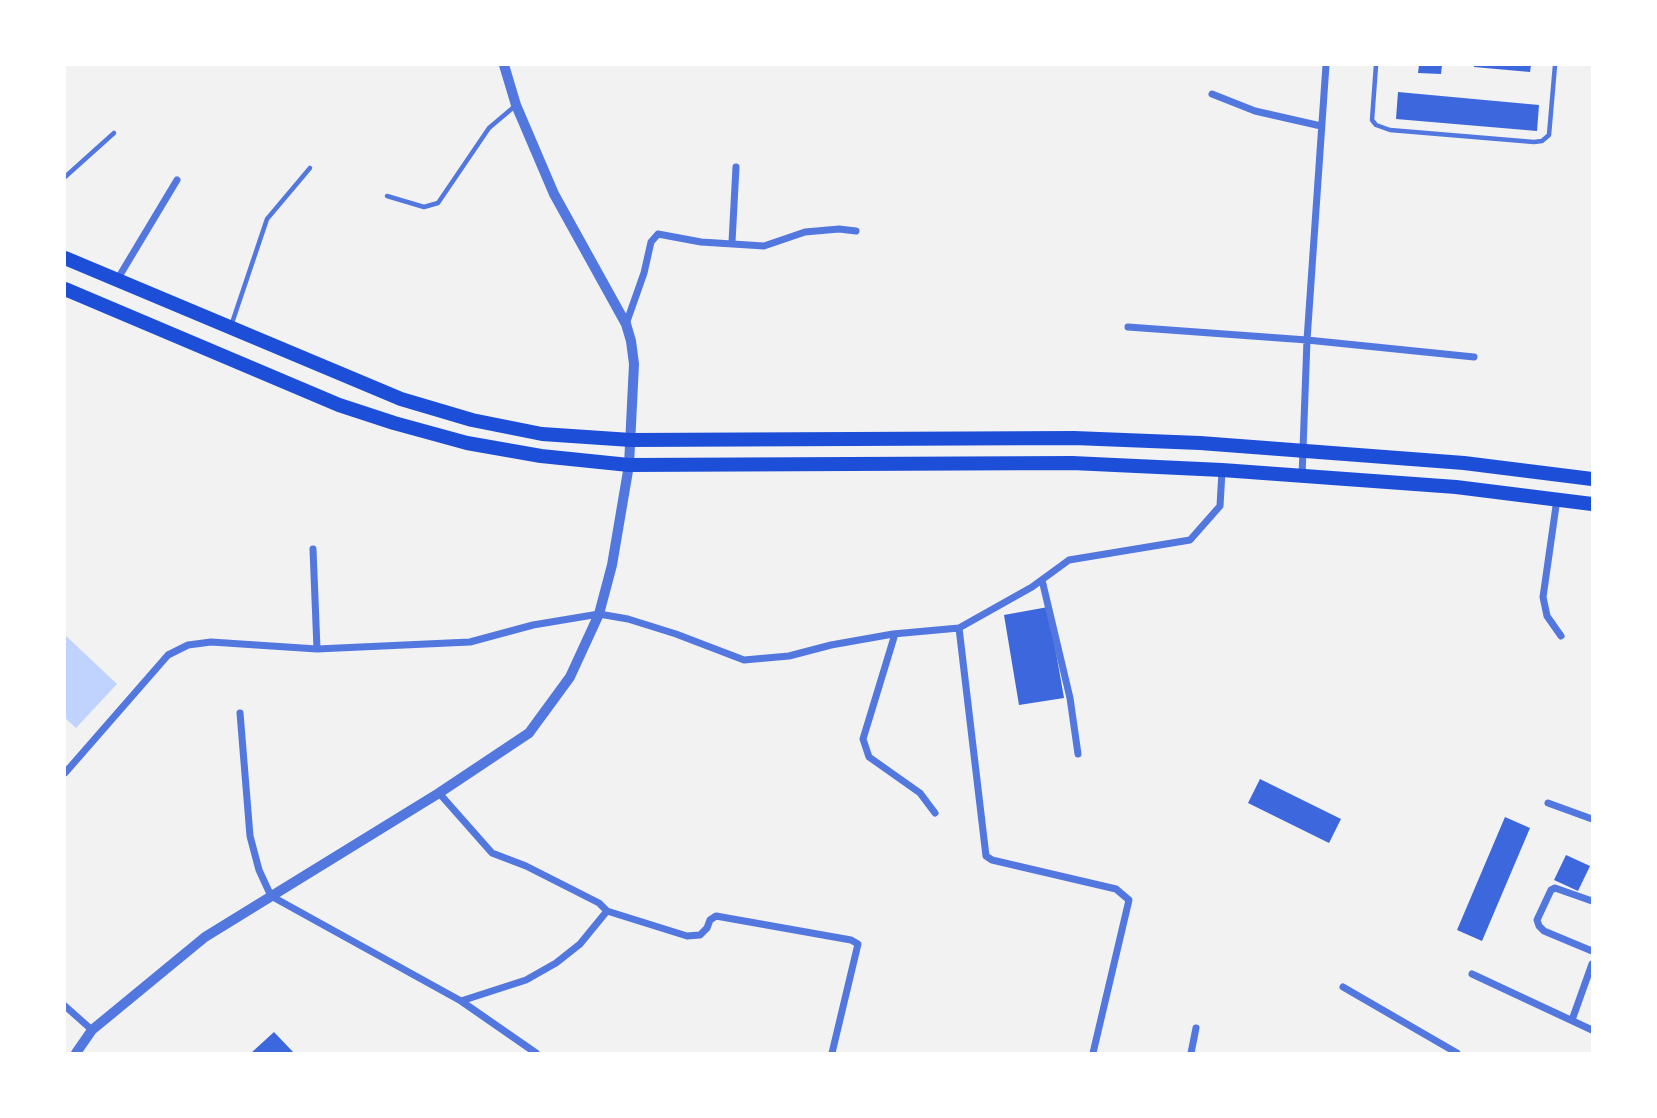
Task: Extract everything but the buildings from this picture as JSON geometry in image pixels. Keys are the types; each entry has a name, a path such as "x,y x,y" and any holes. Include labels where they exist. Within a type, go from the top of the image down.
{"highway":[{"path":"65,258 401,399 472,419 542,434 631,440 1074,438 1303,449 1464,463 1592,479"},
{"path":"65,289 339,405 467,443 541,456 629,465 1072,463 1222,470 1456,487 1592,504"}],"street":[{"path":"76,1053 92,1030 205,937 439,793 529,733 570,677 599,614 612,565 629,465 635,365 626,324 554,194 516,105 504,65"},
{"path":"1302,476 1307,340 1326,65"},
{"path":"1212,94 1255,111 1321,126"},
{"path":"732,242 736,167"},
{"path":"117,280 177,180"},
{"path":"626,324 644,273 651,242 659,234 701,242 764,246 805,232 839,229 856,231"},
{"path":"1128,327 1307,340 1474,357"},
{"path":"65,773 168,654 188,645 211,642 317,649 470,642 533,625 599,614 676,634 744,660 789,656 831,645 895,634 959,628 1042,580 1069,560 1190,540 1220,506 1222,470"},
{"path":"1557,498 1543,597 1546,616 1561,636"},
{"path":"313,550 317,649"},
{"path":"1042,580 1070,698 1078,754"},
{"path":"959,628 985,856 992,860 1116,889 1129,900 1093,1053"},
{"path":"895,634 863,739 869,757 920,793 935,813"},
{"path":"240,713 250,836 259,870 271,896 461,1001 536,1053"},
{"path":"439,793 492,853 526,866 600,903 607,911 687,936 700,935 707,928 710,919 716,916 851,940 858,944 832,1053"},
{"path":"1548,803 1592,820"},
{"path":"1592,901 1555,888 1551,890 1537,920 1544,931 1592,951"},
{"path":"461,1001 526,980 556,963 580,944 607,911"},
{"path":"1572,1020 1592,964"},
{"path":"1472,974 1592,1030"},
{"path":"1343,987 1457,1053"},
{"path":"65,1006 92,1030"},
{"path":"1191,1053 1196,1028"}],"lane":[{"path":"1377,65 1373,120 1376,125 1390,130 1534,142 1542,141 1549,135 1555,65"},
{"path":"387,196 424,207 438,203 489,128 516,105"},
{"path":"65,177 114,133"},
{"path":"231,327 267,219 310,167"}],"water":[{"path":"65,635 117,684 76,728 65,718"}]}
